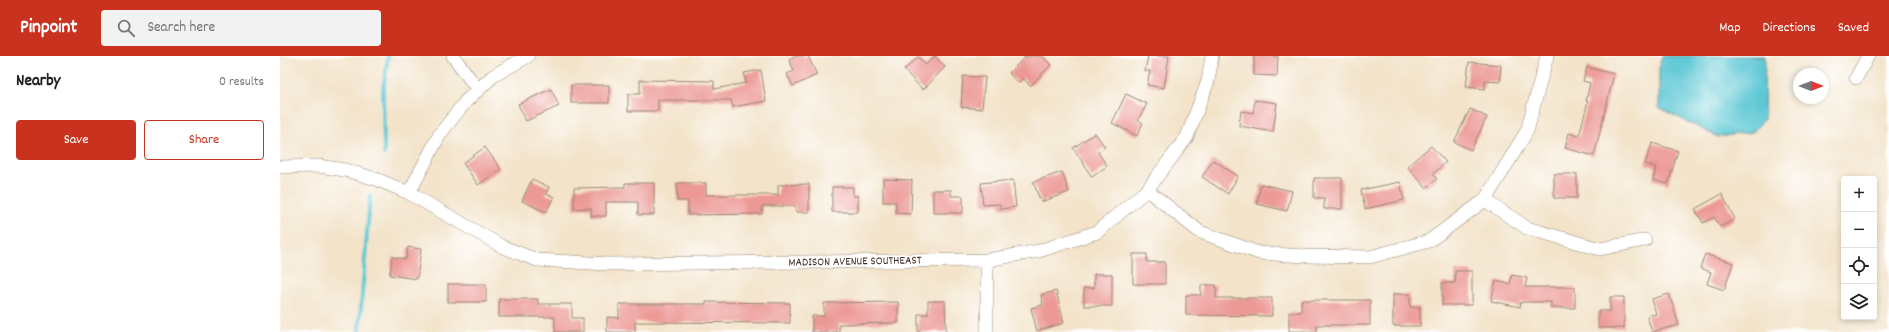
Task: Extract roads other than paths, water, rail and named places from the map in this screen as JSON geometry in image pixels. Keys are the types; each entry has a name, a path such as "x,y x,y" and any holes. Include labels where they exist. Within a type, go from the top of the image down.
{"street":[{"path":"453,56 478,90"},
{"path":"410,193 440,134 466,102 493,76 528,56"},
{"name":"MADISON AVENUE SOUTHEAST","path":"280,167 318,166 345,170 376,179 410,193 503,247 537,260 608,264 987,260 1039,251 1097,232 1147,190 1187,137 1208,81 1212,56"},
{"path":"1147,190 1200,232 1260,253 1305,256 1370,257 1429,241 1485,200 1528,131 1547,56"},
{"path":"1856,78 1868,56"},
{"path":"1485,200 1527,228 1600,249 1645,240"},
{"path":"987,260 987,332"}],"water":[{"path":"1662,56 1765,56 1764,119 1753,132 1718,137 1659,108 1659,68"}],"waterway":[{"path":"384,154 383,91 388,56"},
{"path":"359,332 370,196"}]}
